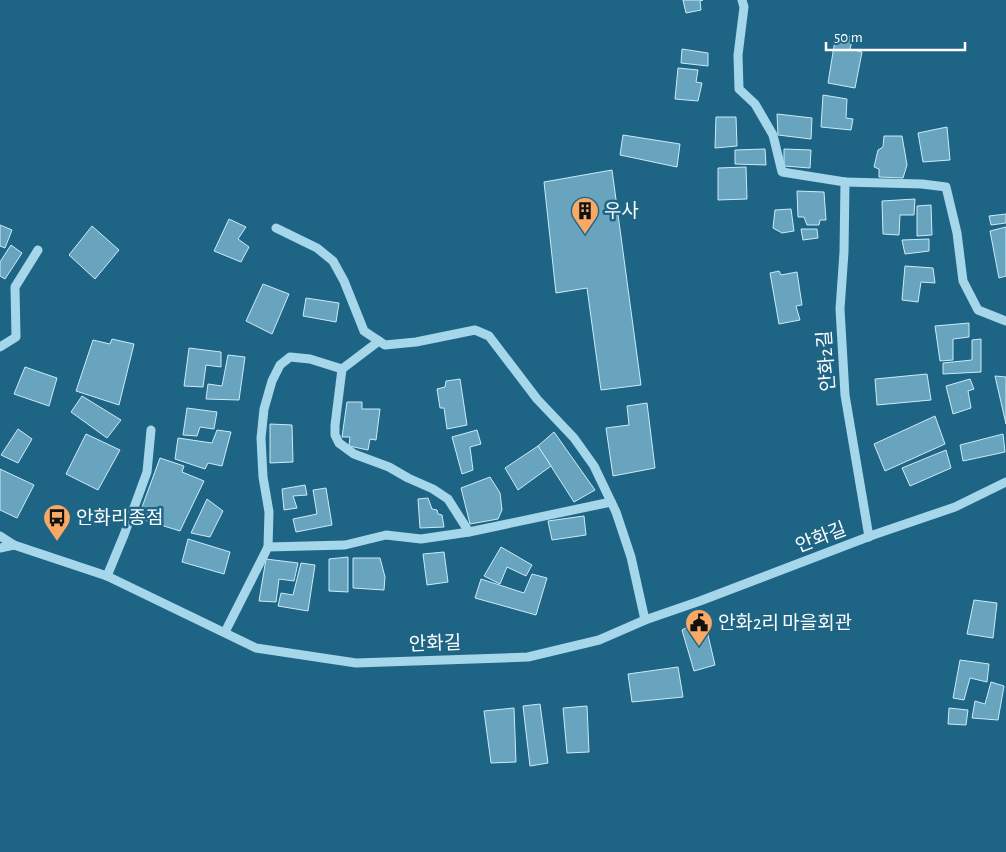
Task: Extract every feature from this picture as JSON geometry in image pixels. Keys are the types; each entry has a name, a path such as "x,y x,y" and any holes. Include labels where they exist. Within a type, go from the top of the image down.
{"street":[{"path":"742,0 744,7 738,55 739,89 755,104 773,134 782,172 845,182 922,184 946,187 957,233 963,281 978,310 1006,320"},
{"name":"안화2길","path":"845,182 844,252 840,309 845,395 869,537"},
{"path":"276,228 317,248 333,261 344,281 364,331 385,346 475,330 489,336 537,399 574,438 594,466 611,502 631,557 645,620"},
{"path":"0,347 16,337 15,287 38,250"},
{"path":"378,341 342,368 335,435 339,443 354,454 389,467 408,478 434,489 448,499 469,532"},
{"path":"225,632 268,547 269,512 263,477 261,438 264,409 272,381 280,365 290,357 310,359 342,368"},
{"path":"107,576 147,472 151,430"},
{"name":"안화길","path":"0,536 14,545 107,576 256,648 356,663 528,657 599,640 645,620 955,507 1006,482"},
{"path":"268,547 345,545 386,535 421,539 469,532 611,502"},
{"path":"0,548 14,545"}],"building":[{"path":"683,0 703,0 700,1 701,10 686,13"},
{"path":"836,34 853,37 850,49 862,52 855,88 828,83"},
{"path":"682,49 708,53 708,66 681,63"},
{"path":"678,68 698,70 696,82 702,83 698,101 675,99"},
{"path":"823,95 847,99 846,118 853,119 851,130 821,127"},
{"path":"777,114 812,118 811,139 778,135"},
{"path":"716,117 736,117 737,146 715,148"},
{"path":"947,127 950,160 923,162 918,133"},
{"path":"623,135 680,144 677,167 620,155"},
{"path":"884,136 902,136 907,165 903,178 879,177 879,169 874,167 878,150 883,147"},
{"path":"765,149 766,165 735,164 735,150"},
{"path":"784,149 811,150 810,168 784,166"},
{"path":"746,167 747,199 718,200 718,168"},
{"name":"우사","path":"612,170 641,385 601,390 587,288 556,293 544,182"},
{"path":"797,191 824,192 826,220 820,220 819,225 807,225 804,217 798,217"},
{"path":"915,199 914,215 900,215 899,235 883,234 882,201"},
{"path":"931,205 932,235 917,236 917,206"},
{"path":"791,209 794,231 782,233 773,228 775,210"},
{"path":"1006,214 1006,223 991,225 989,216"},
{"path":"229,219 246,227 238,239 249,247 241,262 214,251"},
{"path":"0,225 12,230 5,248 0,246"},
{"path":"92,226 119,250 95,279 69,255"},
{"path":"1006,227 1006,276 999,278 990,231"},
{"path":"801,229 817,229 818,238 803,240"},
{"path":"929,239 929,251 905,254 902,240"},
{"path":"11,245 22,253 5,279 0,276 0,262"},
{"path":"905,266 933,268 935,283 921,282 918,302 902,300"},
{"path":"779,271 781,275 797,272 802,305 796,306 800,320 779,324 770,273"},
{"path":"263,284 289,294 272,334 246,321"},
{"path":"306,298 339,303 336,322 303,316"},
{"path":"969,323 969,337 953,339 953,360 940,361 935,326"},
{"path":"112,339 134,344 119,405 76,391 93,340 110,344"},
{"path":"981,339 981,372 943,374 943,363 972,360 972,340"},
{"path":"189,348 221,352 221,367 206,365 203,387 184,386"},
{"path":"228,355 245,357 239,400 206,399 208,384 222,386"},
{"path":"25,367 57,378 49,406 14,394"},
{"path":"927,374 931,400 877,405 875,379"},
{"path":"995,376 1006,377 1006,424"},
{"path":"460,379 467,425 447,429 444,408 440,408 437,389 445,387 446,381"},
{"path":"970,379 974,389 968,391 971,408 953,414 946,386"},
{"path":"82,396 121,420 107,438 71,412"},
{"path":"347,402 362,402 362,409 380,409 376,440 370,439 368,450 349,446 350,437 342,437"},
{"path":"647,403 655,468 613,476 606,428 629,425 627,406"},
{"path":"187,408 217,412 214,429 200,427 197,436 183,435"},
{"path":"935,416 945,444 885,471 874,444"},
{"path":"270,424 292,425 293,462 270,463"},
{"path":"18,429 32,439 18,463 1,455"},
{"path":"217,430 231,432 222,466 208,463 205,469 175,459 178,438 212,443"},
{"path":"477,430 481,444 470,447 473,470 462,474 452,437"},
{"path":"554,432 595,490 574,502 538,446"},
{"path":"86,434 120,450 98,490 66,474"},
{"path":"1003,434 1005,452 963,461 960,445"},
{"path":"538,446 551,466 518,490 505,468"},
{"path":"946,450 951,468 910,486 902,468"},
{"path":"160,458 184,466 182,472 204,481 180,531 138,518"},
{"path":"0,469 34,485 17,518 0,510"},
{"path":"490,477 500,493 502,510 498,519 470,524 461,488"},
{"path":"305,485 307,495 293,496 297,508 284,510 282,489"},
{"path":"326,488 332,525 296,532 293,519 317,514 313,490"},
{"path":"428,498 432,509 437,510 438,514 442,515 444,527 420,528 418,499"},
{"path":"207,499 223,511 210,537 191,533"},
{"path":"584,516 586,535 552,540 548,521"},
{"path":"188,539 230,552 224,574 182,562"},
{"path":"501,547 532,565 526,576 507,567 500,584 484,576"},
{"path":"444,552 448,582 427,585 423,554"},
{"path":"348,557 348,592 329,591 329,559"},
{"path":"353,558 380,558 385,577 384,590 353,588"},
{"path":"266,559 298,563 294,581 279,579 276,602 259,601"},
{"path":"301,563 315,565 308,611 278,606 281,593 293,595"},
{"path":"532,574 547,578 536,615 475,598 481,579 524,593"},
{"path":"974,600 997,603 993,638 967,634"},
{"name":"안화2리 마을회관","path":"704,618 715,665 694,671 682,630"},
{"path":"960,660 989,664 987,682 970,678 964,700 953,698"},
{"path":"678,667 683,697 632,702 628,674"},
{"path":"991,682 1004,686 998,720 972,718 975,701 985,704"},
{"path":"540,704 548,763 530,766 523,706"},
{"path":"587,706 589,752 567,753 563,708"},
{"path":"514,708 516,762 491,763 484,711"},
{"path":"949,708 968,710 966,725 948,724"}],"place":[{"name":"우사","path":"585,235"},
{"name":"안화리종점","path":"57,542"},
{"name":"안화2리 마을회관","path":"699,647"}]}
